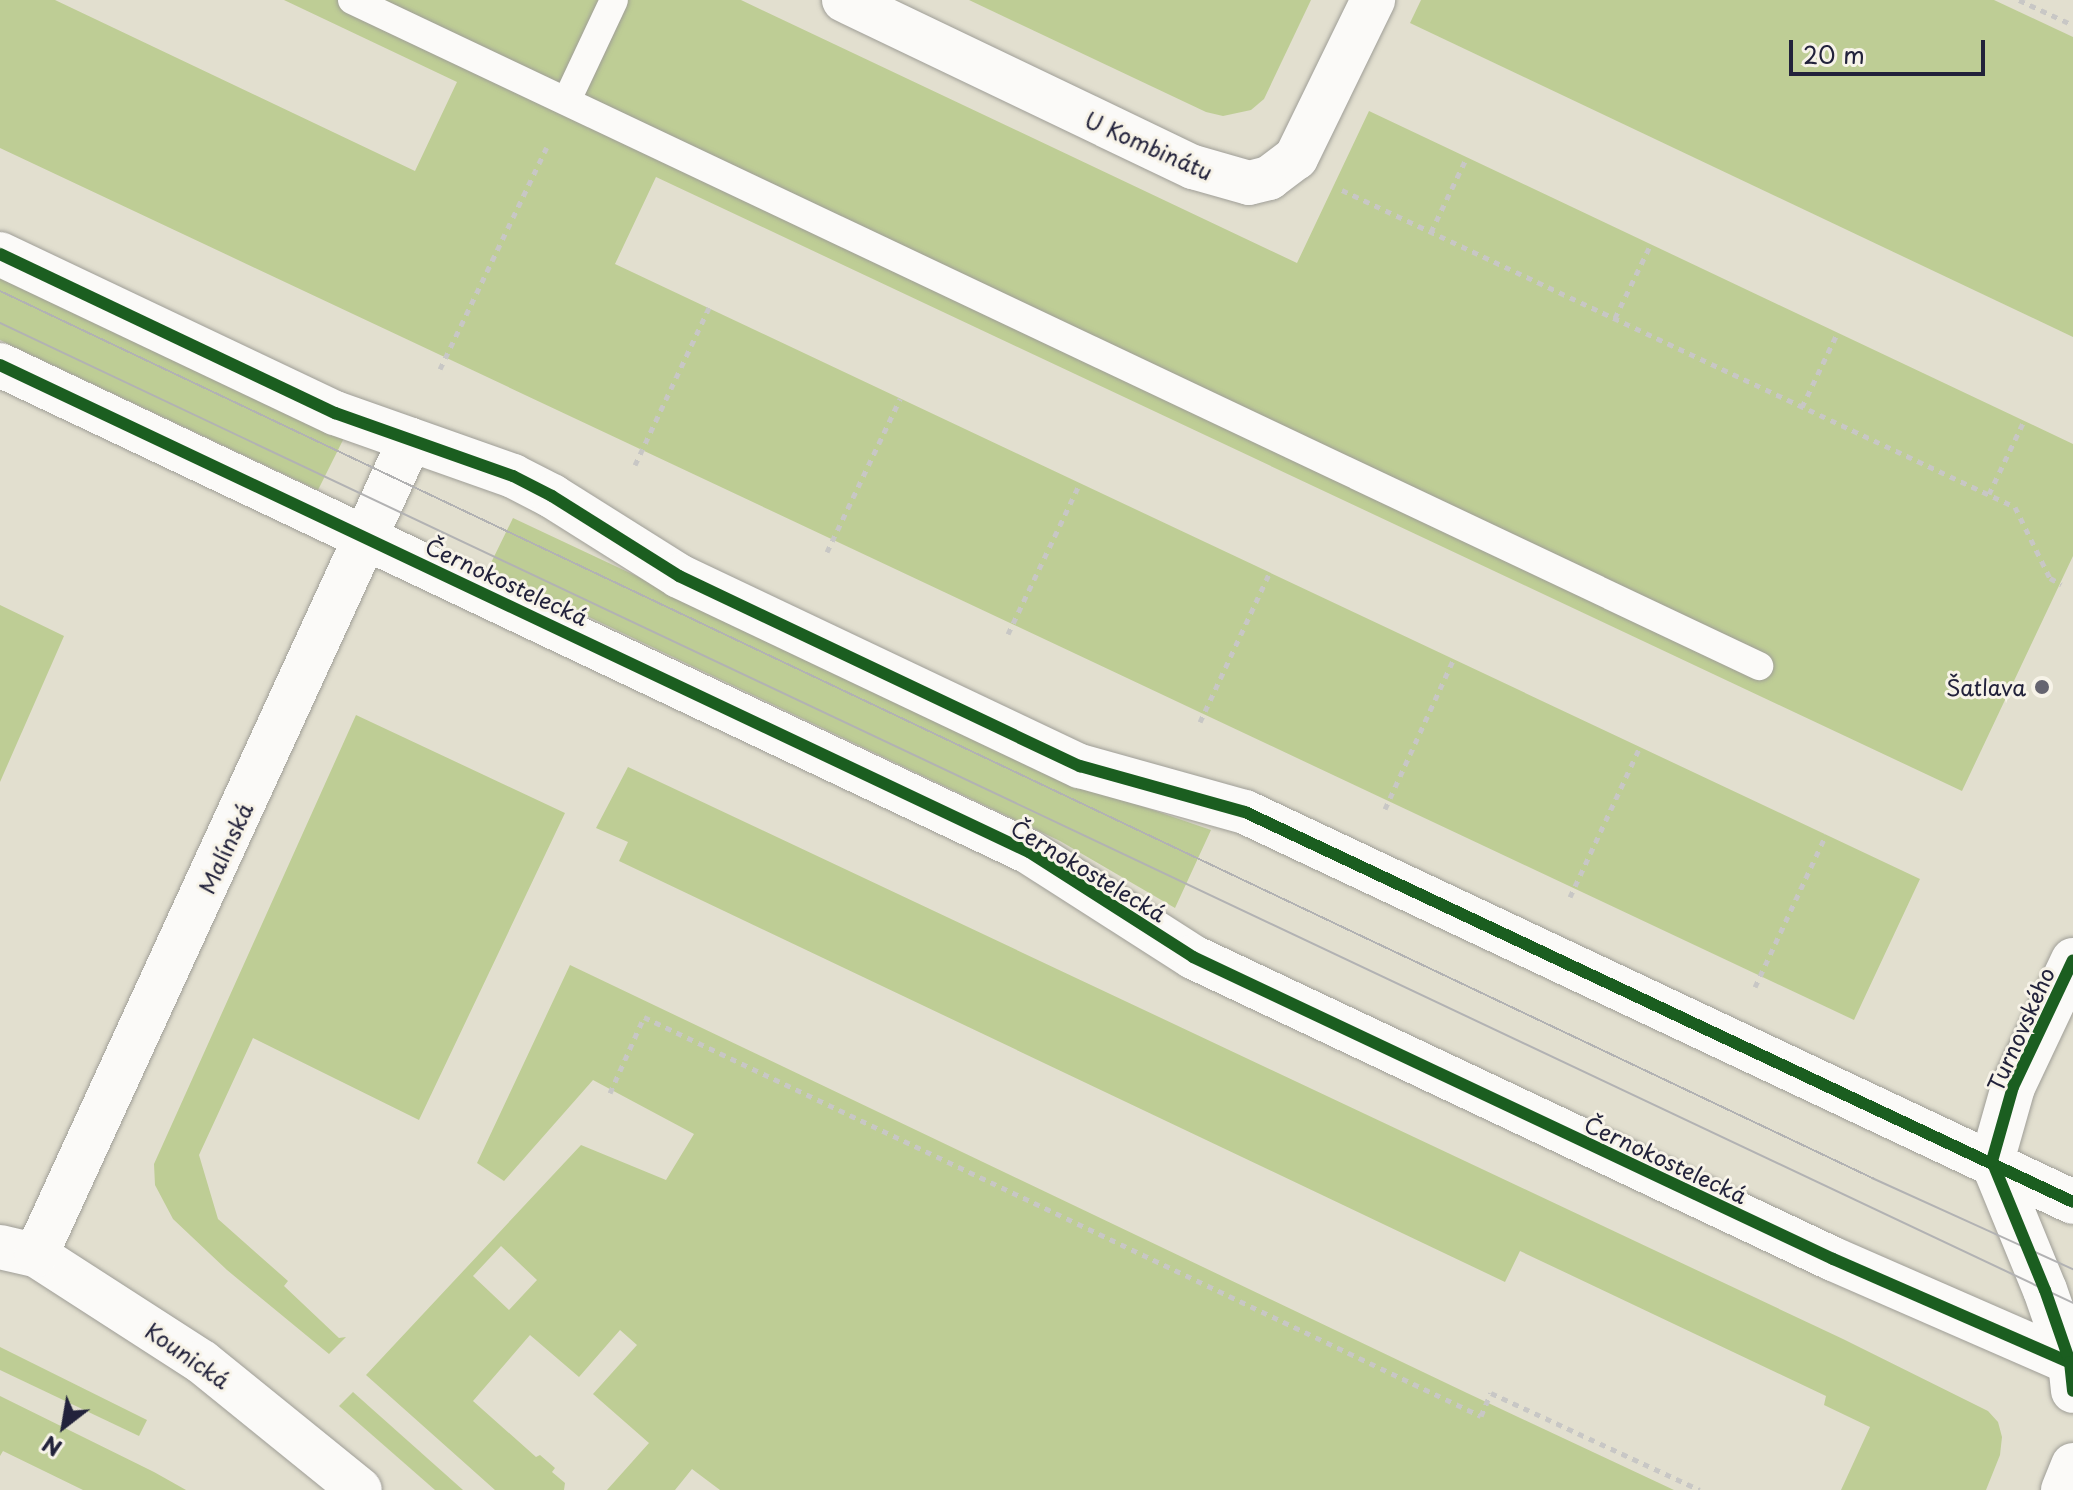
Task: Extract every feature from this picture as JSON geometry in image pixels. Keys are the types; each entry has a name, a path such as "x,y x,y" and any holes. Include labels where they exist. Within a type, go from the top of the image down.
{"main road":[{"name":"U Kombinátu","path":"844,0 1193,167 1249,183 1276,174 1296,158 1373,0"},
{"path":"0,254 335,413 513,476 552,496 679,576 1080,766 1245,812 1992,1161 2073,1202"},
{"name":"Černokostelecká","path":"0,365 1029,852 1193,957 2072,1372"},
{"name":"Malínská","path":"18,1251 367,538 410,440"},
{"name":"Turnovského","path":"1992,1161 2013,1087 2073,960"},
{"path":"1992,1161 2045,1290 2072,1372"},
{"name":"Kounická","path":"18,1251 202,1362 360,1490"},
{"path":"2063,1490 2073,1465"}],"lane":[{"path":"352,0 1759,666"},
{"path":"567,100 614,0"}],"path":[{"path":"2019,0 2073,25"},
{"path":"440,369 558,125 567,100"},
{"path":"1431,232 1467,157"},
{"path":"1339,189 2015,507 2050,578 2061,584"},
{"path":"1615,318 1651,244"},
{"path":"635,465 709,308"},
{"path":"1802,407 1838,332"},
{"path":"827,552 900,399"},
{"path":"1989,494 2024,421"},
{"path":"1008,634 1080,483"},
{"path":"1200,722 1270,572"},
{"path":"1385,809 1454,658"},
{"path":"1570,897 1640,747"},
{"path":"1755,987 1826,835"},
{"path":"610,1093 644,1017 1481,1416 1491,1393 1700,1490"}],"green space":[{"path":"0,0 55,0 415,171 457,82 284,0 741,0 1297,263 1369,111 2073,444 2073,556 1962,791 656,177 615,264 1920,879 1854,1020 0,148"},
{"path":"969,0 1311,0 1264,99 1251,110 1223,116 1206,112"},
{"path":"1421,0 1994,0 2073,37 2073,337 1410,23"},
{"path":"0,276 344,438 318,490 0,340"},
{"path":"513,518 1083,786 1211,830 1175,908 1060,841 488,569"},
{"path":"0,605 64,636 0,782"},
{"path":"356,715 565,813 419,1120 253,1038 199,1155 218,1219 288,1281 284,1286 339,1338 346,1337 329,1354 227,1270 173,1219 155,1185 154,1164"},
{"path":"628,767 1843,1339 1988,1411 1998,1422 2002,1437 2000,1455 1986,1490 1841,1490 1870,1427 1824,1405 1826,1396 1520,1251 1505,1282 619,861 628,842 596,828"},
{"path":"570,965 1674,1490 720,1490 692,1469 675,1490 607,1490 649,1443 593,1394 637,1345 620,1330 579,1377 530,1335 473,1401 536,1457 540,1455 555,1468 552,1472 565,1483 564,1490 495,1490 366,1375 581,1145 666,1180 694,1134 593,1080 504,1181 477,1163","holes":["501,1246 537,1280 509,1310 473,1276"]},
{"path":"0,1347 147,1420 139,1436 0,1370"},
{"path":"353,1392 463,1490 435,1490 339,1406"},
{"path":"0,1396 186,1490 83,1490 3,1451 0,1456"}],"tram line":[{"path":"0,291 1872,1178 2073,1269"},
{"path":"0,323 2073,1303"}],"cycle path":[{"path":"0,254 335,413 513,476 552,496 679,576 1080,766 1245,812 2073,1202"},
{"path":"0,365 1029,852 1193,957 1833,1259 2073,1364"},
{"path":"1992,1161 2013,1087 2073,960"},
{"path":"1992,1161 2045,1290 2070,1362 2073,1391"}],"place":[{"name":"Šatlava","path":"2042,687"}]}
